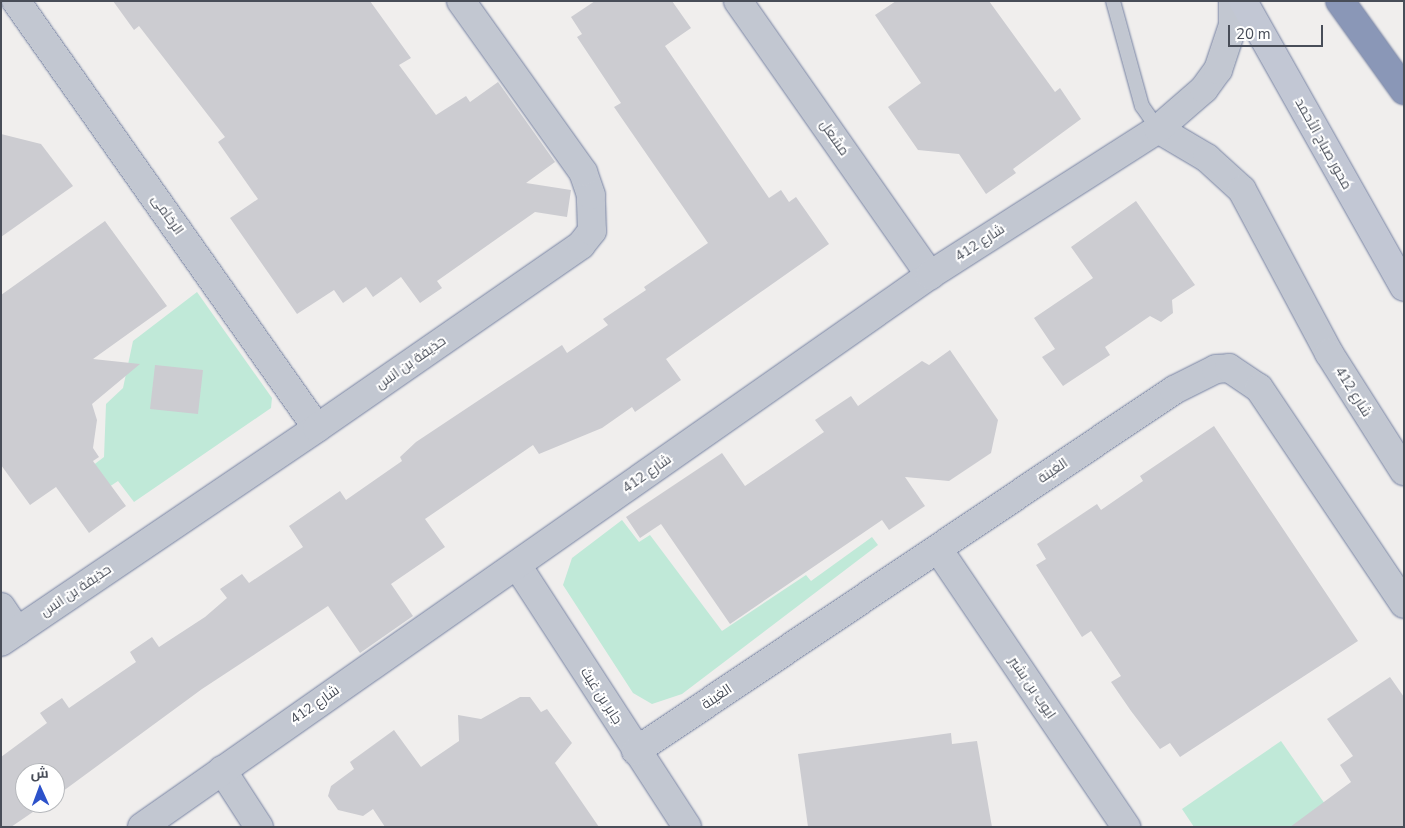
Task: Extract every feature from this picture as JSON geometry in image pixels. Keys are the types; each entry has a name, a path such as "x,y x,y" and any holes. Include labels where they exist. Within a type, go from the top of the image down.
{"highway":[{"path":"1340,1 1404,90"}],"street":[{"name":"الرخامى","path":"16,1 317,428"},
{"name":"حذيفة بن انس","path":"9,636 317,428 581,245 592,232 591,195 583,172 461,1"},
{"name":"مشعل","path":"738,1 930,275"},
{"name":"شارع 412","path":"142,827 930,275 1158,130 1204,89 1218,70 1231,32 1233,1"},
{"name":"محور صباح الأحمد","path":"1242,1 1404,287"},
{"name":"شارع 412","path":"1158,130 1207,158 1242,190 1329,353 1404,471"},
{"name":"الغينة","path":"636,751 1174,390 1200,374 1229,368 1259,388 1404,604"},
{"name":"ايوب بن بشير","path":"938,549 1126,827"},
{"name":"جابر بن غيث","path":"517,565 687,827"},
{"path":"1,607 9,636"},
{"path":"222,770 259,827"}],"lane":[{"path":"1113,1 1142,106 1158,130"}],"green space":[{"path":"197,292 272,398 271,408 134,502 118,481 109,487 92,466 104,457 106,404 123,388 133,341"},
{"path":"622,520 639,542 650,535 722,631 806,575 811,581 872,537 878,545 682,694 652,704 633,693 563,585 572,558"},
{"path":"1281,741 1341,827 1194,827 1182,809"}],"building":[{"path":"113,1 370,1 411,58 399,65 436,115 466,96 470,102 498,82 555,162 526,183 571,190 567,217 535,212 437,281 442,288 420,303 401,277 373,297 366,287 343,303 334,290 297,314 230,218 258,199 218,142 225,137 139,26 134,30"},
{"path":"595,1 672,1 691,28 665,46 769,198 781,190 789,202 796,197 829,244 666,359 681,380 635,412 632,407 602,428 539,454 533,445 425,519 445,547 391,584 413,616 360,653 328,606 202,689 65,790 65,763 15,763 15,813 31,813 11,827 1,827 1,757 47,723 40,713 62,698 69,708 136,662 130,652 152,637 159,647 205,617 227,598 220,589 242,574 249,583 303,547 289,526 340,491 346,500 402,461 400,457 416,442 562,345 567,353 608,325 603,319 646,290 644,287 708,243 614,107 621,103 577,37 582,34 571,17"},
{"path":"896,1 989,1 1055,92 1060,88 1081,119 1013,169 1016,173 986,194 959,154 918,150 888,107 921,83 875,15"},
{"path":"1,134 41,144 73,186 1,237"},
{"path":"1136,201 1195,285 1172,300 1173,313 1161,322 1150,316 1105,347 1110,355 1063,386 1042,357 1055,349 1034,318 1093,278 1071,247"},
{"path":"105,221 167,306 93,359 140,364 92,404 97,420 93,448 99,457 93,461 126,506 89,533 56,487 30,505 1,465 1,295"},
{"path":"950,350 998,420 991,453 949,481 905,477 925,506 889,530 882,520 730,624 661,524 640,538 626,517 722,453 745,486 824,432 815,420 851,396 858,406 922,361 929,365"},
{"path":"155,365 203,370 198,414 150,409"},
{"path":"1214,426 1358,641 1180,757 1170,743 1160,749 1111,682 1121,676 1091,631 1082,637 1036,565 1046,559 1037,544 1097,504 1101,510 1143,481 1140,476"},
{"path":"1390,677 1404,697 1404,827 1290,827 1351,782 1340,765 1353,756 1327,719"},
{"path":"520,697 530,697 541,712 547,709 572,743 555,763 599,827 385,827 373,809 363,816 338,810 328,796 331,786 354,769 350,762 394,730 421,767 459,741 458,715 481,719"},
{"path":"951,733 952,744 977,741 992,827 808,827 798,754"}]}
